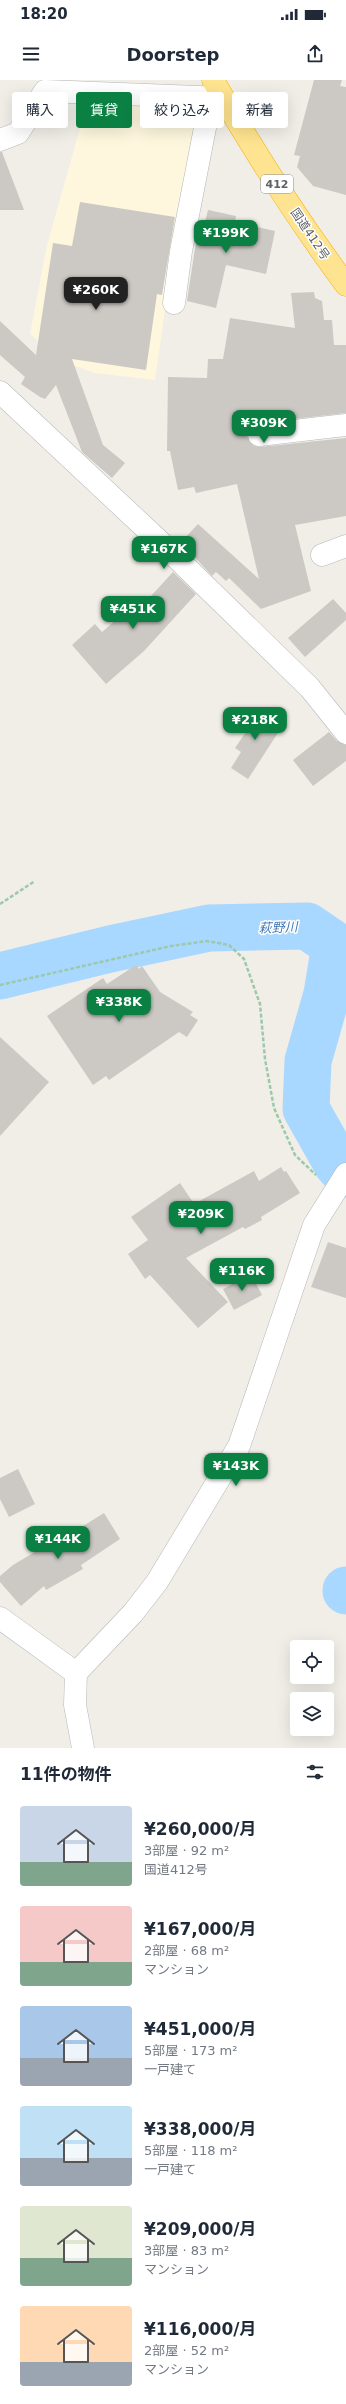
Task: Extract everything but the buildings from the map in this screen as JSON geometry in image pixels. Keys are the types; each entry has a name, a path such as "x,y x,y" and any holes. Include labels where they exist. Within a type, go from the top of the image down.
{"highway":[{"name":"国道412号","path":"224,104 295,212 346,285"}],"street":[{"path":"0,140 18,133 45,91 140,92"},
{"path":"174,303 181,251 208,128"},
{"path":"0,392 156,538 310,688 346,733"},
{"path":"259,435 346,425"},
{"path":"322,555 346,546"},
{"path":"84,1748 75,1705 76,1673 133,1613 157,1582 239,1446 314,1225 333,1192 346,1174"},
{"path":"0,1618 76,1673"}],"path":[{"path":"0,904 35,881"},
{"path":"0,984 171,946 207,941 229,945 244,959 260,1004 265,1059 274,1108 294,1155 333,1192"}],"shaded area":[{"path":"132,101 140,101 140,128 198,128 177,225 155,380 95,373 61,361 30,334 47,245 80,128 132,128"}],"waterway":[{"name":"萩野川","path":"0,976 110,949 209,928 307,926 335,945 327,994 308,1061 306,1109 337,1164 346,1174"},
{"path":"335,945 346,932"}]}
